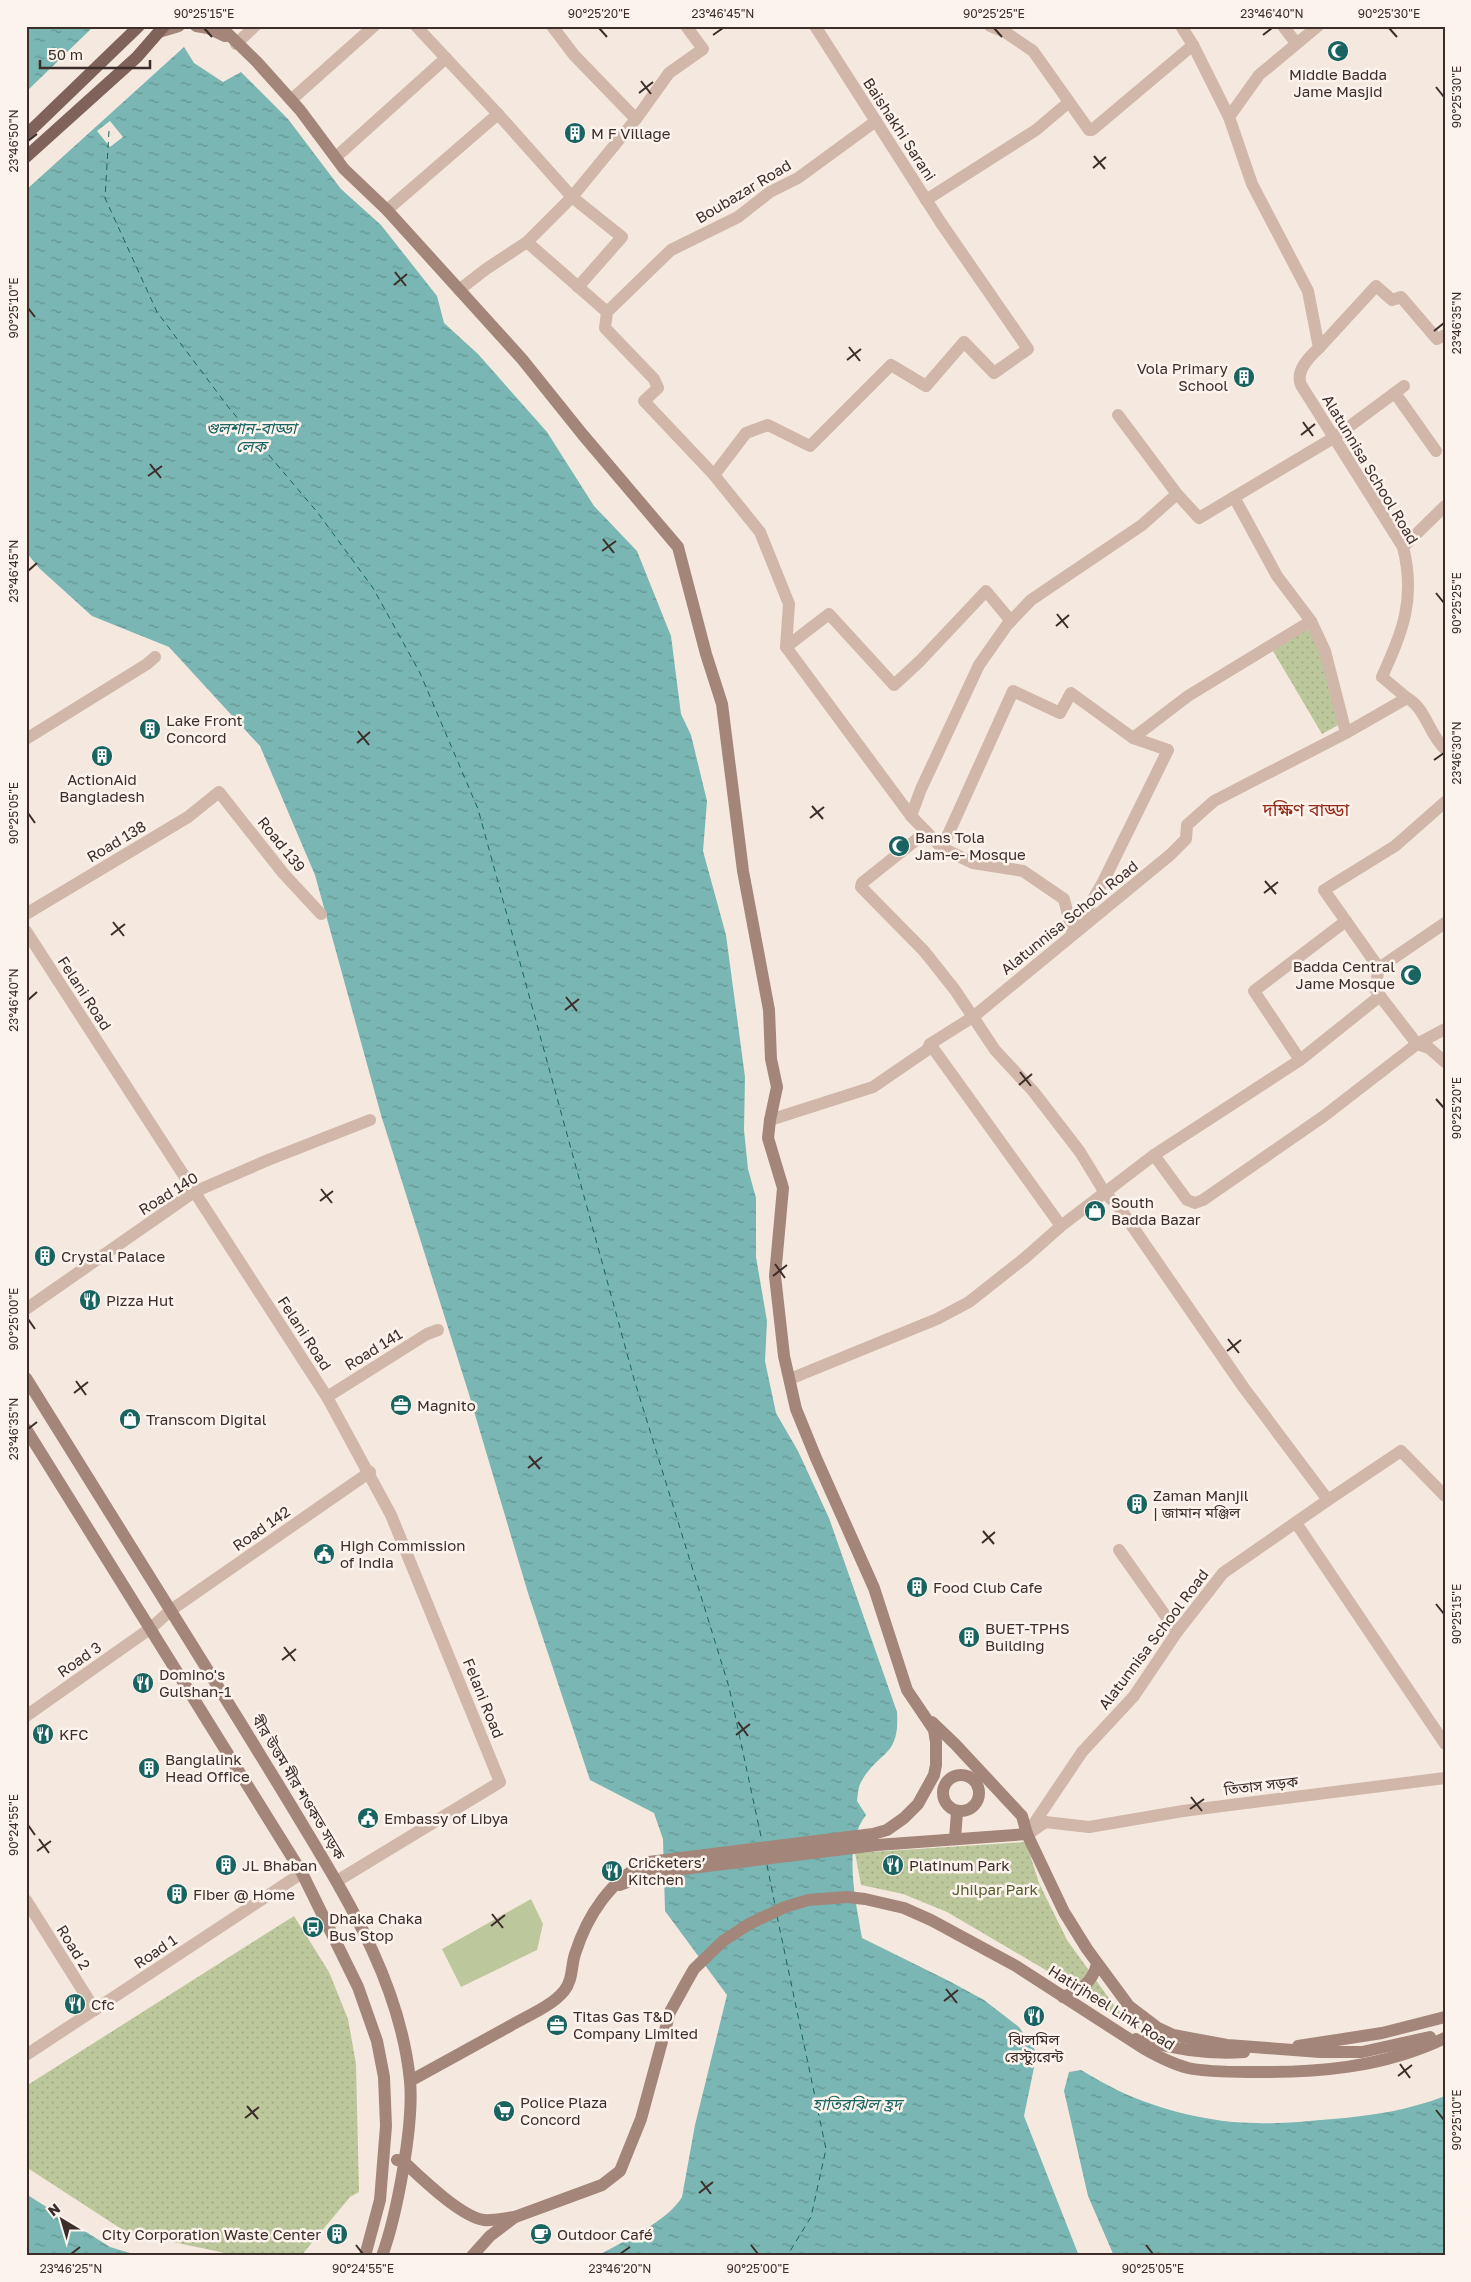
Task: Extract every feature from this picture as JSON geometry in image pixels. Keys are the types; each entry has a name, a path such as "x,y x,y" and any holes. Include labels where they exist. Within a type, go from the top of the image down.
{"main road":[{"path":"26,135 140,26"},
{"path":"26,157 137,57 162,29 179,26"},
{"path":"196,26 208,28 233,41"},
{"path":"220,26 291,100 344,168 387,210 522,359 583,435 678,547 706,654 722,704 743,871 767,1001 771,1059 777,1087 768,1138 783,1188 775,1276 780,1330 796,1408 816,1458 874,1588 907,1690 934,1730 936,1742 936,1764 930,1783 918,1804 904,1818 887,1830 879,1841"},
{"name":"বীর উত্তম মীর শওকত সড়ক","path":"26,1378 337,1881 354,1912 385,1979 400,2032 410,2081 408,2122 403,2161 396,2201 382,2256"},
{"path":"26,1429 302,1873 358,1987 378,2041 384,2077 386,2126 380,2200 365,2256"},
{"path":"921,1712 955,1744 980,1779 1022,1816 1027,1834 1064,1912 1097,1964 1129,2006 1158,2028 1173,2034 1199,2040 1283,2050 1342,2053 1362,2052 1418,2041 1445,2033"},
{"path":"964,1773 980,1779 978,1798 974,1806 966,1811 957,1812 948,1807 944,1800 942,1788 947,1780 964,1773"},
{"path":"930,1783 942,1788"},
{"path":"955,1840 957,1812"},
{"path":"410,2081 530,2015 559,1996 570,1980 574,1956 582,1933 595,1910 619,1880 632,1869 879,1841 955,1840 1027,1834"},
{"name":"Hatirjheel Link Road","path":"514,2217 602,2185 620,2171 641,2119 670,2012 694,1969 723,1942 768,1914 808,1900 838,1897 865,1898 904,1908 931,1920 1016,1966 1124,2036 1162,2058 1181,2066 1217,2071 1309,2071 1382,2062 1445,2038"},
{"path":"1063,1998 1079,1991 1090,1982 1097,1964"},
{"path":"1124,2036 1163,2046 1208,2053 1283,2050 1295,2046 1382,2033 1445,2016"},
{"path":"384,2158 403,2161 434,2189 474,2217 484,2220 514,2217"},
{"path":"472,2256 490,2236 514,2217"}],"street":[{"path":"233,41 255,26"},
{"path":"291,100 374,26"},
{"path":"416,26 572,197 622,237 578,286"},
{"path":"552,26 574,55 636,119"},
{"path":"459,290 486,269 527,242 572,197 636,119 669,73 703,49 686,26"},
{"name":"Baishakhi Sarani","path":"714,475 746,433 768,425 810,446 891,365 926,386 964,342 994,374 1028,348 926,200 815,26"},
{"path":"990,26 1005,32 1033,51 1089,130 1094,129 1193,45"},
{"path":"1181,26 1193,45 1228,117 1252,184 1308,291 1319,348"},
{"path":"1283,26 1296,43"},
{"path":"1228,117 1259,75 1318,26"},
{"path":"336,158 446,58"},
{"path":"926,200 1036,130 1069,102"},
{"path":"387,210 498,114"},
{"name":"Boubazar Road","path":"607,312 671,250 738,217 770,192 798,178 876,122"},
{"path":"527,242 607,312 605,328 654,379 658,388 644,401 714,475 760,532 789,604 786,647 911,816 942,848 973,863 1023,871 1064,899 1073,934"},
{"path":"1319,348 1376,286 1392,300 1401,298 1437,339 1445,335"},
{"name":"Alatunnisa School Road","path":"770,1120 873,1087 926,1050 930,1044 972,1017 1073,934 1106,910 1186,839 1188,825 1214,801 1346,733 1407,698 1382,677 1396,644 1408,603 1409,571 1403,547 1298,378 1310,356 1319,348"},
{"path":"1118,415 1177,494 1199,518 1335,437 1400,389 1436,451"},
{"path":"911,816 924,780 979,665 1011,620 1031,600 1142,525 1177,494"},
{"path":"1234,497 1277,576 1311,621 1325,650 1346,733"},
{"path":"1403,547 1445,506"},
{"path":"786,647 828,614 894,685 920,661 986,591 1011,620"},
{"path":"1133,738 1188,696 1311,621"},
{"path":"26,739 147,664 155,657"},
{"path":"942,848 1014,691 1060,713 1071,693 1133,738 1168,750 1103,882 1073,934"},
{"path":"1407,698 1414,702 1436,741 1445,749"},
{"name":"Road 138","path":"26,914 188,817 220,792"},
{"name":"Road 139","path":"220,792 283,873 322,914"},
{"path":"1445,802 1395,846 1324,890 1378,968 1376,989 1380,996 1417,1044 1429,1048 1445,1062"},
{"path":"926,832 862,883 861,887 924,951 955,990 995,1050 1033,1091 1080,1152 1244,1388 1328,1500"},
{"path":"1300,1060 1254,991 1346,922"},
{"path":"1378,968 1445,923"},
{"name":"Felani Road","path":"26,931 327,1397 370,1472 391,1515 500,1782 337,1881"},
{"path":"790,1379 937,1319 961,1306 1154,1155 1300,1060 1380,996"},
{"path":"1154,1155 1187,1200 1195,1203 1203,1200 1324,1116 1417,1044 1445,1029"},
{"path":"930,1044 1061,1226"},
{"name":"Road 140","path":"26,1310 194,1192 268,1160 370,1120"},
{"name":"Road 141","path":"327,1397 427,1334 438,1330"},
{"name":"Alatunnisa School Road","path":"1027,1834 1082,1752 1134,1696 1177,1632 1223,1573 1401,1451 1445,1496"},
{"name":"Road 142","path":"151,1628 171,1610 370,1472"},
{"path":"1296,1523 1445,1744"},
{"path":"1119,1550 1177,1632"},
{"name":"Road 3","path":"26,1716 151,1628"},
{"name":"তিতাস সড়ক","path":"1027,1834 1045,1822 1089,1827 1183,1811 1445,1778"},
{"name":"Road 1","path":"26,2055 302,1873"},
{"name":"Road 2","path":"26,1900 95,2010"}],"green space":[{"path":"1308,629 1322,651 1342,723 1322,734 1273,651"},
{"name":"Jhilpar Park","path":"1026,1842 1039,1883 1067,1940 1116,2008 1143,2030 1119,2019 1066,1982 947,1912 903,1894 861,1885 855,1853"},
{"path":"531,1899 543,1924 537,1950 461,1987 442,1949"},
{"path":"294,1916 329,1972 348,2019 356,2064 359,2192 350,2197 301,2256 239,2256 126,2232 26,2167 26,2086"}],"water":[{"path":"26,26 94,26 26,92"},
{"name":"গুলশান-বাড্ডা লেক","path":"184,47 194,63 223,82 241,72 288,119 341,189 381,225 437,296 444,323 478,354 547,432 594,506 637,551 671,636 681,714 691,735 707,801 703,851 726,935 745,1077 744,1130 748,1169 756,1198 756,1257 767,1321 765,1361 776,1413 798,1451 829,1518 897,1712 897,1727 892,1746 868,1772 858,1791 857,1801 866,1815 859,1827 854,1842 853,1858 854,1891 862,1938 984,2000 1019,2027 1037,2053 1024,2116 1079,2256 597,2256 656,2223 682,2197 695,2125 727,1995 665,1911 663,1839 654,1813 590,1780 528,1593 468,1391 381,1115 315,875 260,746 169,647 92,616 39,568 26,552 26,190"},
{"path":"1081,2070 1117,2090 1150,2104 1222,2121 1286,2123 1361,2116 1404,2109 1445,2096 1445,2256 1114,2256 1088,2196 1064,2091 1069,2072"},
{"path":"26,2194 110,2247 140,2256 26,2256"}],"pier":[{"path":"110,121 123,137 110,147 97,131"}],"ferry route":[{"path":"109,131 105,198 157,312 229,408 318,513 373,588 420,673 478,809 634,1379 729,1687 762,1841"},
{"path":"767,1865 775,1905"},
{"path":"777,1916 826,2149 811,2217 787,2256"}],"place":[{"name":"Middle Badda Jame Masjid","path":"1338,51"},
{"name":"M F Village","path":"575,133"},
{"name":"Vola Primary School","path":"1244,377"},
{"name":"Lake Front Concord","path":"150,729"},
{"name":"ActionAid Bangladesh","path":"102,756"},
{"name":"Bans Tola Jam-e- Mosque","path":"899,846"},
{"name":"Badda Central Jame Mosque","path":"1411,975"},
{"name":"South Badda Bazar","path":"1095,1211"},
{"name":"Crystal Palace","path":"45,1256"},
{"name":"Pizza Hut","path":"90,1300"},
{"name":"Magnito","path":"401,1405"},
{"name":"Transcom Digital","path":"130,1419"},
{"name":"Zaman Manjil | জামান মঞ্জিল","path":"1137,1504"},
{"name":"High Commission of India","path":"324,1554"},
{"name":"Food Club Cafe","path":"917,1587"},
{"name":"BUET-TPHS Building","path":"969,1637"},
{"name":"Domino's Gulshan-1","path":"143,1683"},
{"name":"KFC","path":"43,1734"},
{"name":"Banglalink Head Office","path":"149,1768"},
{"name":"Embassy of Libya","path":"368,1818"},
{"name":"JL Bhaban","path":"226,1865"},
{"name":"Platinum Park","path":"893,1865"},
{"name":"Cricketers’ Kitchen","path":"612,1871"},
{"name":"Fiber @ Home","path":"177,1894"},
{"name":"Dhaka Chaka Bus Stop","path":"313,1927"},
{"name":"Cfc","path":"75,2004"},
{"name":"ঝিলমিল রেস্ট্যুরেন্ট","path":"1034,2016"},
{"name":"Titas Gas T&D Company Limited","path":"557,2025"},
{"name":"Police Plaza Concord","path":"504,2111"},
{"name":"City Corporation Waste Center","path":"337,2234"},
{"name":"Outdoor Café","path":"541,2234"}],"district":[{"name":"দক্ষিণ বাড্ডা","path":"1306,809"}],"water label":[{"name":"হাতিরঝিল হ্রদ","path":"857,2104"}]}
